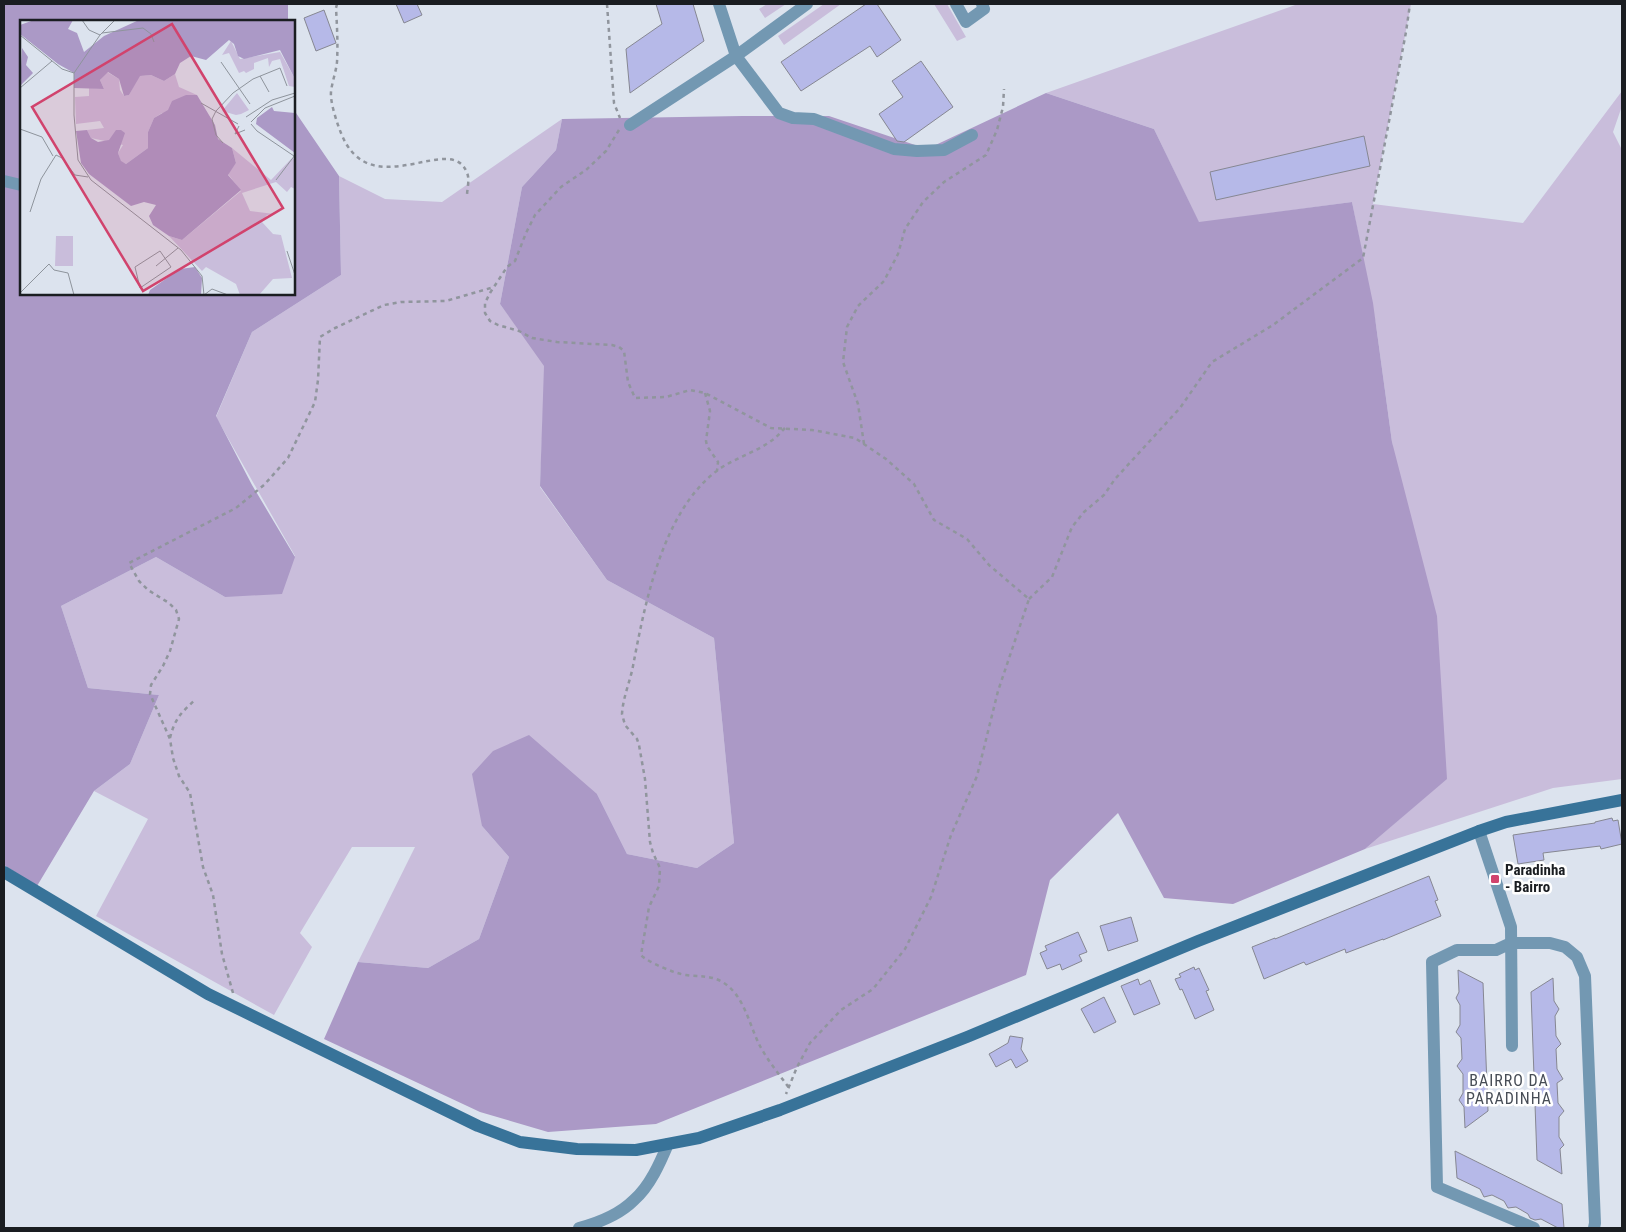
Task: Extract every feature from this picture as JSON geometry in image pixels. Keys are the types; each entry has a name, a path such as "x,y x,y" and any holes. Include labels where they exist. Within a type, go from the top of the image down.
{"street":[{"path":"718,4 736,56 779,113 793,118 814,119 894,149 902,150 944,150 972,135"},
{"path":"626,121 736,56 807,4"},
{"path":"956,4 966,22 984,9 982,4"},
{"path":"4,181 20,185"},
{"path":"4,872 208,994 478,1126 520,1142 577,1149 636,1150 699,1138 780,1110 967,1037 1207,938 1479,831 1506,822 1622,800"},
{"path":"1479,831 1511,927 1512,1046"},
{"path":"1534,1228 1437,1187 1432,962 1457,950 1496,950 1511,944 1550,943 1565,948 1577,957 1585,976 1594,1228"},
{"path":"579,1228 602,1221 634,1200 657,1170 668,1144"}],"path":[{"path":"338,4 336,8 337,65 330,93 341,134 351,150 362,161 380,168 438,160 455,160 464,166 468,175 467,196"},
{"path":"607,4 614,103 626,121 606,151 586,170 561,187 535,216 515,261 507,267 485,303 485,313 490,321 498,326 520,331 532,338 619,347 624,351 628,382 635,398 666,397 690,390 705,393 772,428 812,430 855,438 886,459 914,484 934,520 967,539 989,565 1029,599"},
{"path":"780,1110 797,1067 810,1043 841,1010 873,989 905,949 931,898 951,835 977,776 998,691 1029,599 1052,577 1072,527 1084,512 1104,495 1115,479 1180,408 1212,362 1273,325 1363,258 1410,4"},
{"path":"864,444 858,404 844,362 847,327 858,306 884,280 898,254 905,229 923,202 944,182 986,155 997,130 1003,106 1004,89"},
{"path":"238,1009 222,954 213,896 203,867 190,793 179,776 173,758 170,739 150,694 150,690 164,666 179,619 176,610 139,581 129,563 236,508 264,485 288,458 314,402 318,380 320,337 384,305 401,302 446,301 494,286"},
{"path":"705,393 710,411 706,440 707,446 718,462 717,471"},
{"path":"785,428 772,441 717,471 703,484 682,511 670,532 657,563 622,708 625,724 639,745 645,779 650,842 660,868 659,886 649,907 641,955 645,960 687,976 701,975 724,983 744,1007 760,1046 789,1088"},
{"path":"170,739 174,724 181,713 196,700"}],"shaded area":[{"path":"4,4 288,4 288,20 20,20 20,295 295,295 295,111 339,176 341,275 252,332 216,416 252,485 295,557 282,594 225,597 156,557 61,606 88,688 159,695 130,764 94,791 37,886 4,865"},
{"path":"767,4 786,4 765,18 759,9"},
{"path":"824,4 841,4 784,45 778,36"},
{"path":"934,4 947,4 966,37 957,41"},
{"path":"1298,4 1411,4 1373,204 1523,223 1622,91 1622,106 1613,132 1622,150 1622,779 1553,788 1365,849 1446,779 1392,442 1376,325 1352,202 1199,223 1154,129 1046,93"},
{"path":"1046,93 1154,129 1199,222 1352,202 1373,303 1392,442 1437,616 1447,779 1365,849 1233,904 1164,898 1118,813 1050,880 1026,975 656,1124 548,1132 480,1112 324,1039 358,962 428,968 479,939 509,857 482,826 472,774 493,751 529,735 597,794 627,854 697,868 734,843 714,638 607,580 540,486 544,366 500,304 522,187 556,150 562,119 829,116 927,149"},
{"path":"562,119 556,150 522,187 500,304 545,365 540,487 607,580 714,638 734,843 697,868 627,854 597,794 482,826 509,857 479,939 428,968 358,962 415,847 352,847 300,933 312,947 274,1015 96,916 148,819 94,791 130,764 159,695 88,688 61,606 156,557 225,597 295,556 216,417 252,332 341,275 339,176 385,199 442,202"}],"building":[{"path":"396,4 417,4 422,15 404,23"},
{"path":"656,4 693,4 704,41 630,93 626,49 662,24"},
{"path":"866,4 877,4 901,40 877,57 870,46 801,91 781,62"},
{"path":"324,10 336,43 316,51 304,18"},
{"path":"921,61 953,107 904,142 897,141 879,114 903,97 892,81"},
{"path":"1364,136 1370,166 1216,200 1210,172"},
{"path":"1612,818 1613,821 1618,820 1622,844 1601,849 1600,846 1543,853 1544,860 1518,864 1513,835 1595,823"},
{"path":"1429,876 1438,900 1435,901 1441,916 1383,940 1346,953 1345,949 1306,965 1304,962 1264,979 1252,947"},
{"path":"1131,917 1138,941 1108,951 1100,926"},
{"path":"1078,932 1087,952 1079,955 1082,961 1062,970 1060,964 1047,969 1040,953 1047,950 1045,946"},
{"path":"1194,967 1195,970 1199,968 1209,990 1206,991 1214,1010 1195,1019 1182,989 1180,990 1175,979 1181,977 1179,974"},
{"path":"1458,970 1483,983 1488,1111 1465,1128 1464,1107 1459,1100 1463,1093 1463,1074 1457,1066 1462,1059 1461,1038 1456,1032 1460,1025 1460,1005 1456,998 1459,992"},
{"path":"1553,978 1554,1001 1559,1009 1555,1016 1556,1036 1561,1044 1556,1049 1557,1069 1563,1079 1557,1083 1558,1103 1564,1111 1559,1117 1559,1137 1564,1145 1560,1149 1562,1174 1537,1160 1531,992"},
{"path":"1138,979 1140,985 1150,980 1160,1004 1134,1015 1121,986"},
{"path":"1104,997 1116,1022 1094,1033 1081,1009"},
{"path":"1010,1036 1023,1038 1021,1049 1028,1061 1016,1068 1011,1059 996,1067 989,1054 1008,1043"},
{"path":"1455,1151 1562,1204 1564,1228 1558,1228 1541,1219 1535,1220 1530,1218 1528,1214 1516,1207 1508,1208 1504,1201 1492,1195 1484,1197 1480,1189 1457,1178"}],"place":[{"name":"Paradinha - Bairro","path":"1495,879"}],"district":[{"name":"BAIRRO DA PARADINHA","path":"1509,1089"}]}
